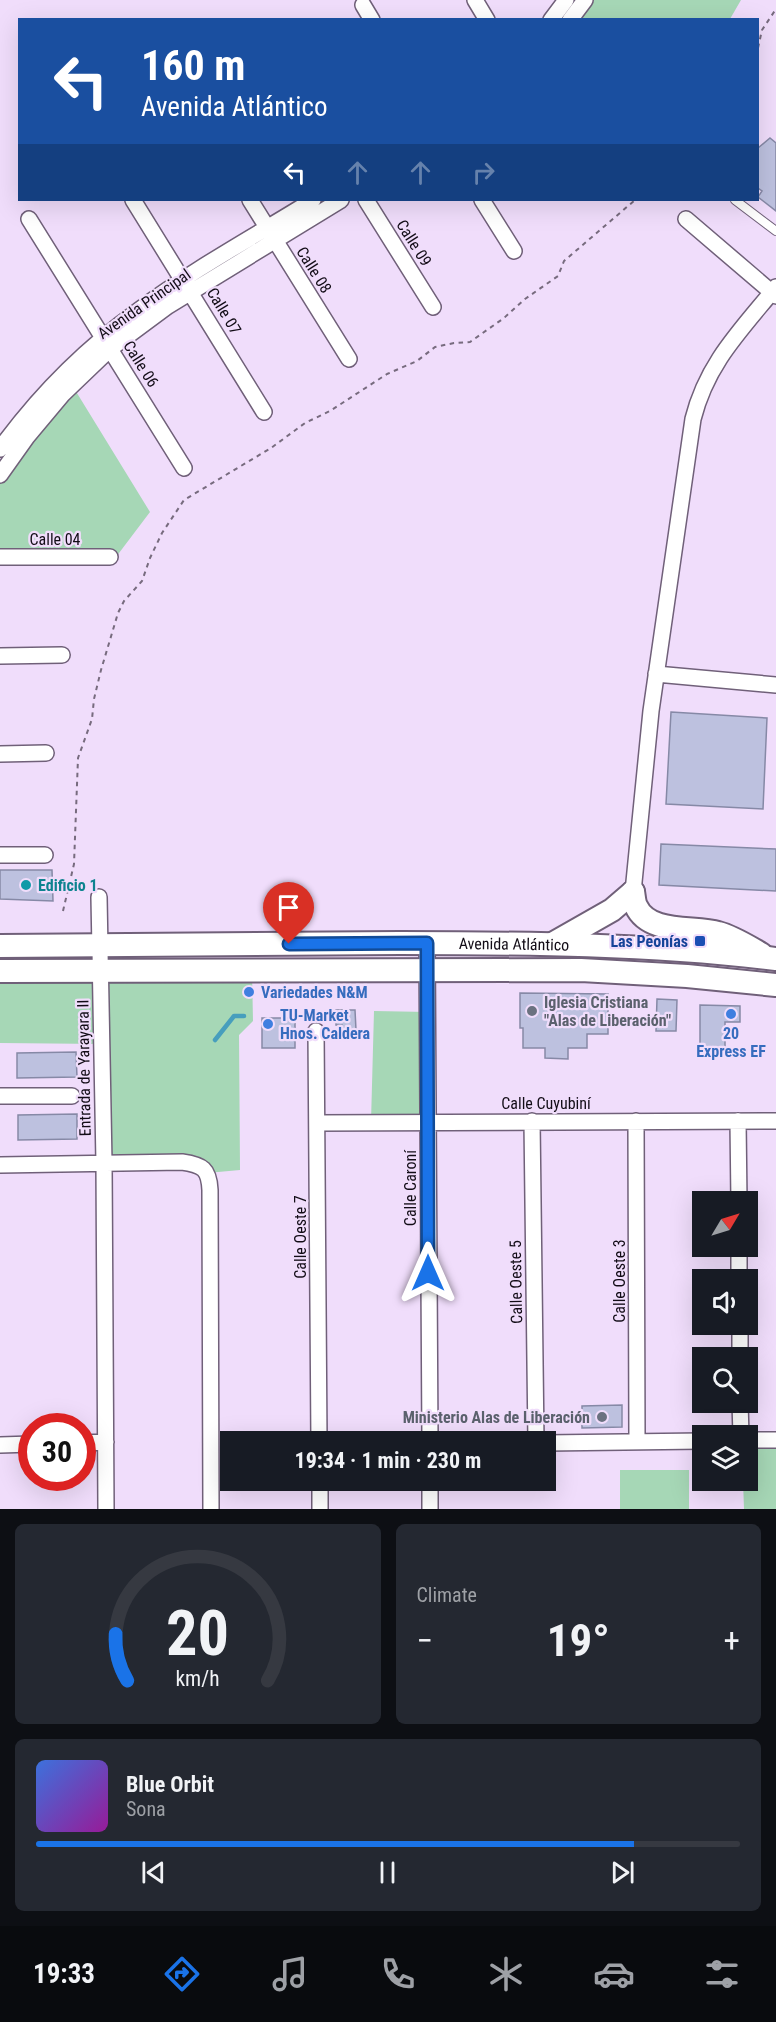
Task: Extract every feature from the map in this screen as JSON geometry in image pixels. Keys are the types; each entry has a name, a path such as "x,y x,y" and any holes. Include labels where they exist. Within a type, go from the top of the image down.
{"main road":[{"path":"552,944 623,903 633,892"},
{"path":"633,892 636,906 661,926 719,933 773,959"},
{"name":"Avenida Atlántico","path":"0,946 552,944 650,947 773,959"},
{"name":"Avenida Atlántico","path":"0,971 497,969 635,972 776,985"}],"street":[{"path":"475,0 487,18"},
{"path":"552,18 566,0"},
{"path":"572,18 585,0"},
{"path":"363,5 371,18"},
{"name":"Calle 07","path":"134,201 264,412"},
{"name":"Calle 08","path":"251,201 349,359"},
{"name":"Avenida Principal","path":"271,234 312,201"},
{"name":"Avenida Principal","path":"0,449 55,382 107,344 147,321 187,286 271,234 339,201"},
{"name":"Calle 09","path":"367,201 433,307"},
{"path":"483,201 514,252"},
{"name":"Calle 06","path":"29,219 184,468"},
{"path":"633,892 656,674 689,438 698,400 714,366 775,292 686,219"},
{"name":"Avenida Principal","path":"2,470 27,437 107,344"},
{"name":"Calle 04","path":"0,557 110,557"},
{"path":"0,656 62,655"},
{"path":"656,674 776,685"},
{"path":"0,754 46,753"},
{"path":"0,855 45,855"},
{"name":"Entrada de Yarayara II","path":"99,897 104,1163 106,1509"},
{"name":"Calle Caroní","path":"427,943 430,1431"},
{"name":"Calle Oeste 7","path":"316,1031 319,1431"},
{"path":"0,1096 72,1096"},
{"name":"Calle Oeste 5","path":"532,1121 536,1431"},
{"name":"Calle Oeste 3","path":"636,1121 637,1441"},
{"path":"738,1121 739,1191"},
{"name":"Calle Cuyubiní","path":"317,1123 776,1121"},
{"path":"0,1165 192,1163 204,1169 209,1180 211,1509"},
{"path":"758,1440 776,1440"},
{"path":"556,1443 692,1441"},
{"path":"96,1442 106,1442"},
{"path":"0,1445 18,1444"},
{"path":"320,1491 320,1509"},
{"path":"430,1491 430,1509"}],"lane":[{"path":"736,201 776,231"}],"path":[{"path":"759,44 762,30 776,9"},
{"path":"63,911 74,864 78,758 92,719 101,670 118,613 124,601 142,581 162,533 184,500 387,374 417,361 435,346 470,342 558,276 564,261 634,201"}],"green space":[{"path":"585,0 741,0 731,18 572,18"},
{"path":"72,385 150,512 116,557 0,557 0,475"},
{"path":"0,971 252,972 253,1021 239,1035 240,1170 207,1173 204,1169 104,1163 102,1044 0,1043"},
{"path":"374,1011 428,1012 428,1121 371,1122"},
{"path":"776,1447 776,1509 744,1509 743,1491 758,1491 758,1448"},
{"path":"620,1470 689,1470 689,1509 620,1509"}],"building":[{"path":"770,138 776,143 776,211 759,198 762,191 759,189 759,147"},
{"path":"671,712 767,718 763,809 666,804"},
{"path":"661,844 776,849 776,891 659,885"},
{"name":"Edificio 1","path":"0,870 52,870 53,901 0,899"},
{"path":"520,993 608,994 608,1034 587,1034 587,1048 568,1048 568,1059 545,1058 545,1048 523,1048 523,1028 520,1028"},
{"path":"657,999 677,1000 676,1031 656,1031"},
{"path":"700,1005 740,1006 740,1022 725,1022 725,1048 700,1048"},
{"path":"336,1010 355,1010 356,1030 342,1030 342,1025 336,1025"},
{"path":"262,1018 295,1018 295,1048 262,1048"},
{"path":"76,1052 77,1077 17,1078 17,1053"},
{"path":"77,1114 77,1139 18,1140 18,1115"},
{"name":"Ministerio Alas de Liberación","path":"622,1405 622,1427 582,1428 582,1406"}],"waterway":[{"path":"215,1040 234,1016 244,1016"}],"place":[{"name":"Edificio 1","path":"26,885"},
{"name":"Las Peonías","path":"700,941"},
{"name":"Variedades N&M","path":"249,992"},
{"name":"Iglesia Cristiana \"Alas de Liberación\"","path":"532,1011"},
{"name":"20 Express EF","path":"731,1014"},
{"name":"TU-Market Hnos. Caldera","path":"268,1024"},
{"name":"Ministerio Alas de Liberación","path":"602,1417"}],"route":[{"path":"289,944 427,943 428,1273"}]}
